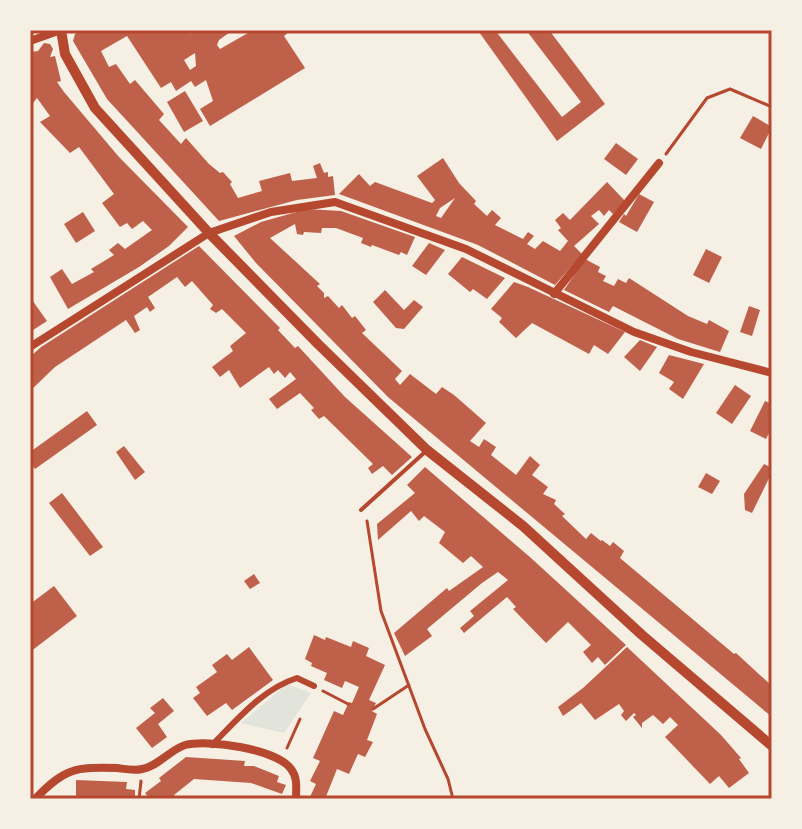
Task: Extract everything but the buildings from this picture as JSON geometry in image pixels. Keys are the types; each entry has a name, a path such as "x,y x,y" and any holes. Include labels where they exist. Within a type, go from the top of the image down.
{"street":[{"path":"30,41 61,30 65,54 95,108 209,233 364,390 427,450 523,526 642,635 772,746"},
{"path":"554,294 659,163"},
{"path":"30,347 209,233 271,212 335,202 466,249 634,332 691,352 772,373"},
{"path":"212,745 240,714 287,681 297,678 314,686"},
{"path":"35,799 51,782 76,767 144,769 182,746 212,745 238,746 281,759 296,778 296,799"}],"lane":[{"path":"363,508 427,450"}],"path":[{"path":"659,163 707,98 730,89 772,107"},
{"path":"363,508 381,611 425,729 448,779 453,799"},
{"path":"373,709 409,685"},
{"path":"314,686 348,704"},
{"path":"281,759 300,719"}],"shaded area":[{"path":"287,684 311,693 284,733 241,723"}]}
